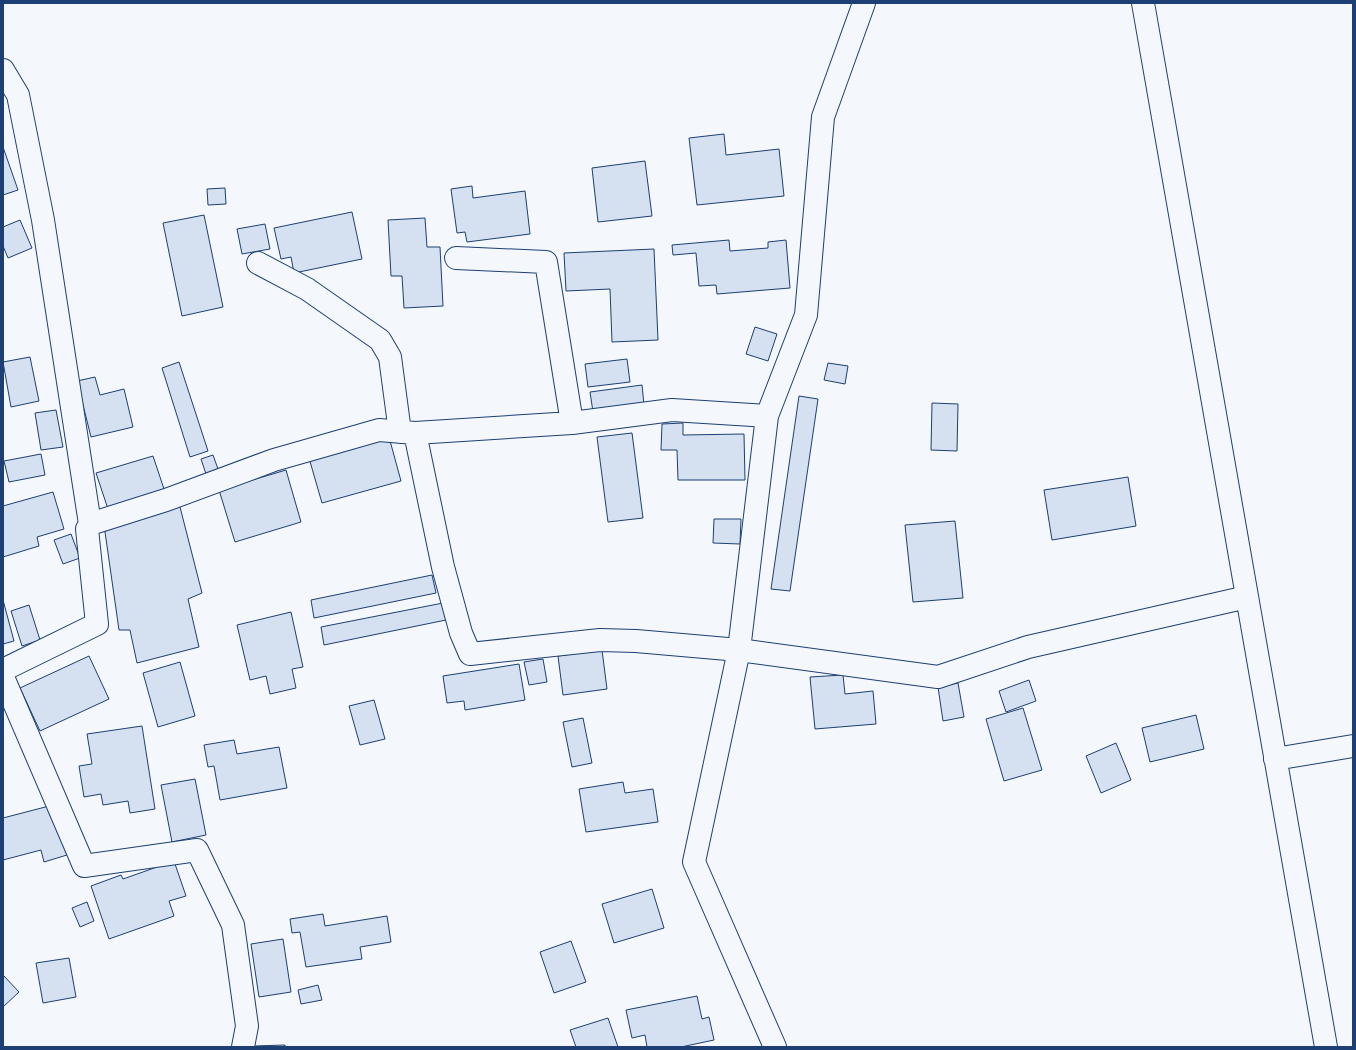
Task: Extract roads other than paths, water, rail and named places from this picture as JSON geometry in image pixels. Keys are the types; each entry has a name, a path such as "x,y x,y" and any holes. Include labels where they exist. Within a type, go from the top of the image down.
{"street":[{"path":"775,1047 694,862 739,650 766,416 806,315 823,118 864,3"},
{"path":"1143,3 1326,1047"},
{"path":"3,70 18,95 43,220 90,524 87,529 97,624 3,670"},
{"path":"456,258 546,262 572,424"},
{"path":"258,263 307,289 380,340 390,357 460,633 470,654 600,640 636,641 739,650 938,677 1028,647 1247,597"},
{"path":"90,524 166,500 274,460 379,430 408,432 572,424 672,410 766,416"},
{"path":"3,676 84,866 196,850 233,925 247,1026 243,1047"},
{"path":"1276,759 1353,746"}]}
